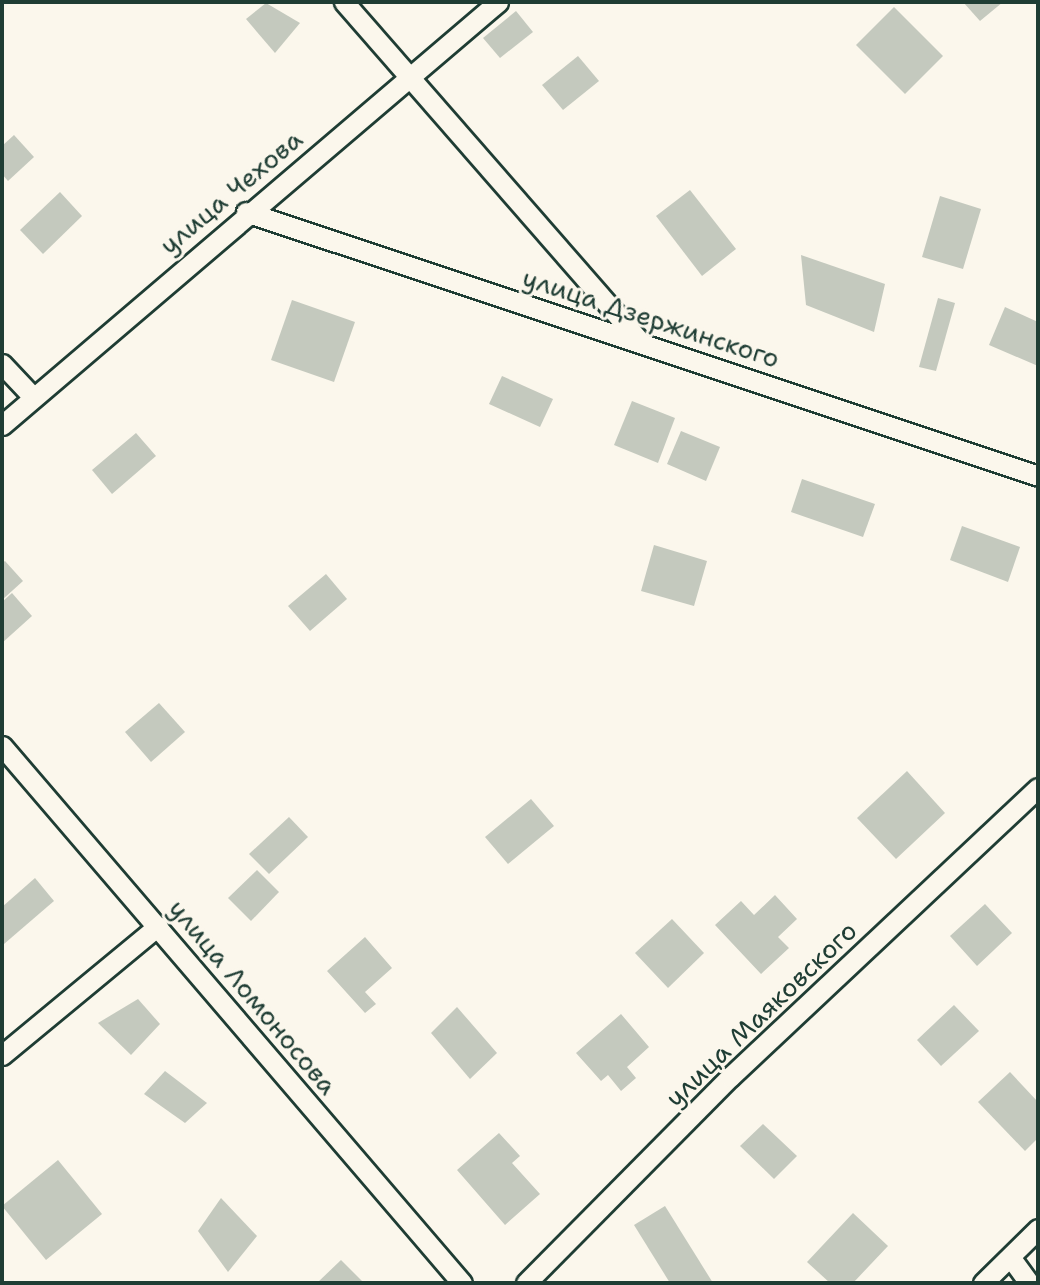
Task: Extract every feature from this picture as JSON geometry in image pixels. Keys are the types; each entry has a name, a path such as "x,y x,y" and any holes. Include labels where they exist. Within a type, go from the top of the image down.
{"street":[{"path":"344,2 640,341"},
{"name":"улица Чехова","path":"2,425 246,212 498,2"},
{"name":"улица Дзержинского","path":"246,212 640,341 1038,476"},
{"path":"2,364 33,397"},
{"name":"улица Ломоносова","path":"2,746 462,1283"},
{"name":"улица Маяковского","path":"526,1283 730,1077 1038,789"},
{"path":"2,1055 158,926"},
{"path":"983,1283 1038,1229"},
{"path":"1011,1258 1029,1283"}],"building":[{"path":"963,2 1003,2 980,21"},
{"path":"266,3 300,23 275,53 246,19"},
{"path":"894,7 943,56 905,94 856,45"},
{"path":"516,11 533,32 500,58 483,38"},
{"path":"578,56 599,81 563,110 542,85"},
{"path":"14,135 34,157 8,181 2,174 2,146"},
{"path":"690,190 736,249 702,276 656,216"},
{"path":"60,192 82,216 43,254 20,230"},
{"path":"940,196 981,209 963,269 922,257"},
{"path":"801,255 885,284 874,332 806,305"},
{"path":"938,298 955,303 936,371 919,367"},
{"path":"292,300 355,322 334,382 271,360"},
{"path":"1005,307 1038,322 1038,366 989,345"},
{"path":"502,376 553,399 540,427 489,404"},
{"path":"632,401 675,418 658,463 614,445"},
{"path":"681,431 720,447 706,481 667,464"},
{"path":"136,433 156,456 112,494 92,470"},
{"path":"802,479 875,504 863,537 791,512"},
{"path":"962,526 1020,547 1008,582 950,560"},
{"path":"654,545 707,561 694,606 641,591"},
{"path":"5,561 23,581 2,600 2,563"},
{"path":"326,574 347,599 310,631 288,606"},
{"path":"12,593 32,616 2,643 2,602"},
{"path":"159,703 185,732 151,762 125,732"},
{"path":"907,771 945,813 896,859 857,818"},
{"path":"531,799 554,826 508,864 485,837"},
{"path":"289,817 308,837 269,874 249,854"},
{"path":"257,870 279,892 251,921 228,898"},
{"path":"35,878 54,901 4,944 2,907"},
{"path":"775,895 797,919 778,937 789,948 761,974 715,925 741,901 754,915"},
{"path":"985,904 1012,933 977,966 950,936"},
{"path":"672,919 704,953 668,988 635,953"},
{"path":"365,937 392,968 365,992 376,1004 365,1013 327,971"},
{"path":"138,999 160,1024 131,1055 98,1023"},
{"path":"954,1005 979,1031 941,1066 917,1040"},
{"path":"457,1007 497,1053 470,1079 431,1033"},
{"path":"621,1014 649,1047 627,1067 636,1078 621,1091 608,1075 601,1081 576,1053"},
{"path":"165,1071 207,1103 185,1123 144,1094"},
{"path":"1010,1072 1038,1102 1038,1138 1025,1151 978,1102"},
{"path":"763,1124 797,1156 774,1179 740,1146"},
{"path":"499,1133 520,1156 512,1163 540,1194 505,1225 457,1170"},
{"path":"58,1160 102,1214 46,1260 2,1206"},
{"path":"221,1198 257,1236 228,1272 198,1231"},
{"path":"665,1206 713,1283 670,1283 634,1225"},
{"path":"853,1213 888,1246 853,1283 830,1283 807,1262"},
{"path":"341,1260 364,1283 317,1283"}]}
